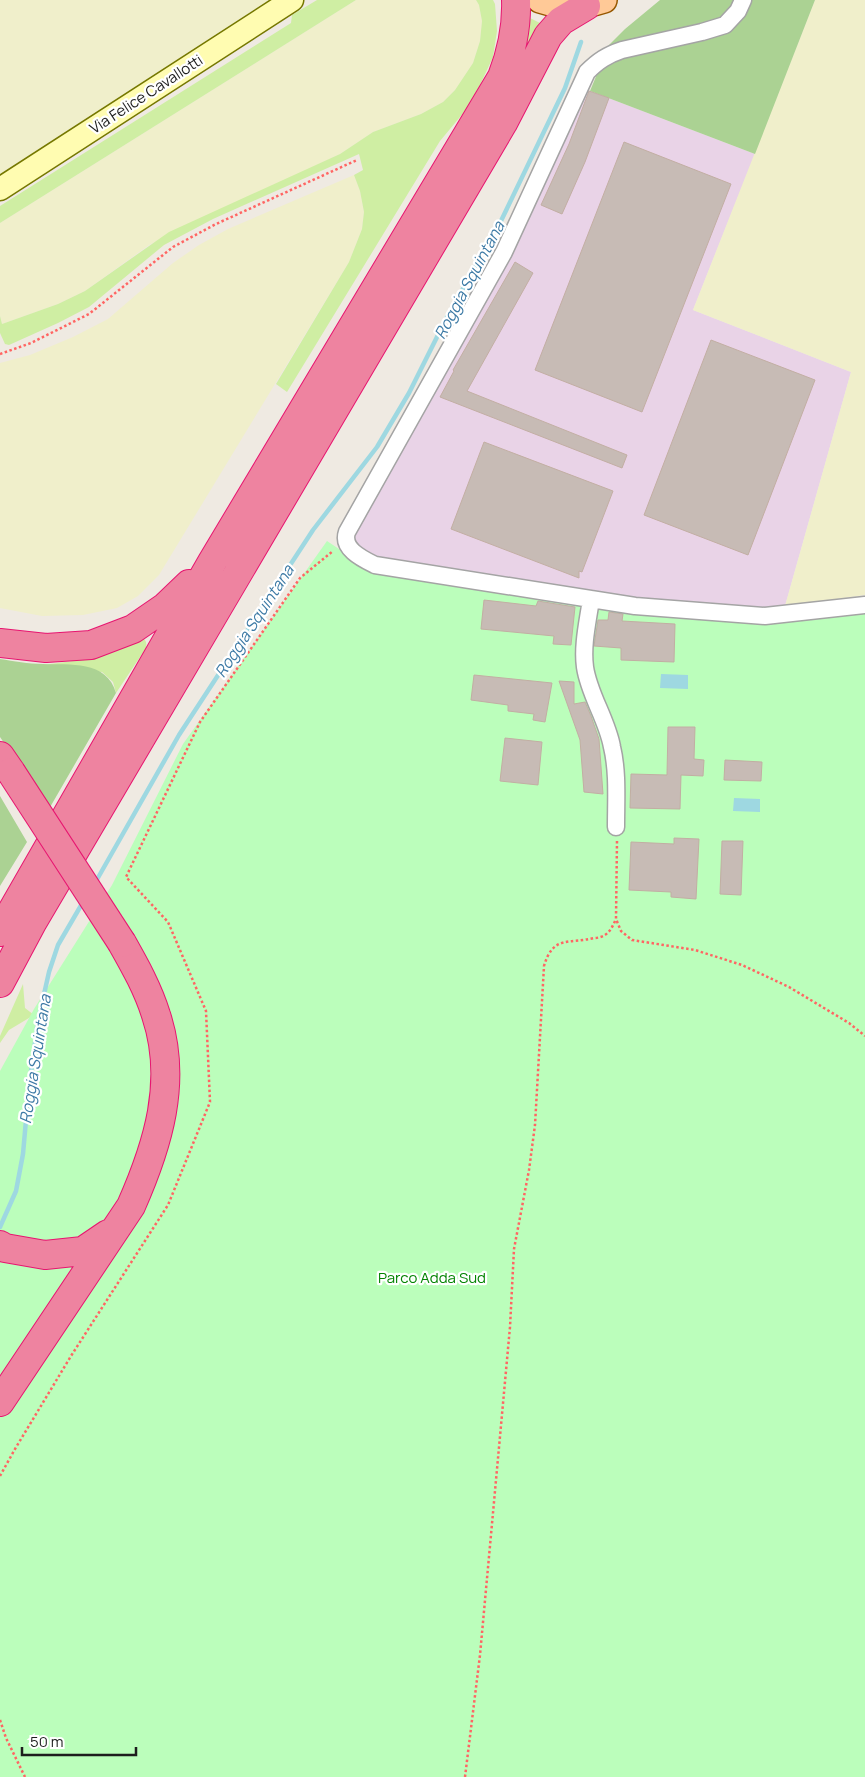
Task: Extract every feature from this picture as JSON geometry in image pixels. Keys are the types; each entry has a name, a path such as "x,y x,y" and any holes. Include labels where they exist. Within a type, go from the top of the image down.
{"highway":[{"path":"0,932 212,562 502,77 514,43 516,0"},
{"path":"0,983 52,889 503,123 548,36 560,21 595,3"},
{"path":"0,643 46,648 91,645 133,629 165,607 212,562"},
{"path":"0,1402 131,1206 157,1140 164,1100 165,1054 156,1016 141,976 122,943 5,764"},
{"path":"0,1245 5,1248 45,1255 83,1251 114,1231"}],"main road":[{"path":"540,0 558,6 595,3"}],"street":[{"name":"Via Felice Cavallotti","path":"0,188 292,0"},
{"path":"743,0 738,11 725,25 622,50 597,62 587,72 504,252 346,537 351,550 360,558 375,566 635,606 765,616 865,605"},
{"path":"591,599 585,647 585,667 610,733 613,749 616,827"}],"path":[{"path":"0,353 31,343 89,314 155,260 179,243 216,224 357,160"},
{"path":"616,827 616,919 620,931 632,940 695,950 742,965 789,987 849,1023 865,1036"},
{"path":"465,1777 480,1655 510,1327 514,1249 529,1170 535,1125 544,966 548,952 556,945 604,936 611,930 616,919"},
{"path":"0,1720 6,1738 25,1777"}],"shaded area":[{"path":"579,88 755,154 693,310 851,372 785,606 765,616 375,565 347,532 504,252"}],"green space":[{"path":"0,0 276,0 0,176"},
{"path":"317,0 356,0 0,223 0,206 291,23 292,15"},
{"path":"356,0 476,0 479,5 482,21 480,41 473,63 455,90 443,102 421,114 373,132 340,154 149,245 85,291 58,304 2,324 0,316 0,223"},
{"path":"476,0 493,0 497,31 493,57 480,85 465,111 440,141 287,392 276,384 349,262 362,229 364,212 360,191 354,175 363,170 359,154 213,219 164,245 89,307 9,345 5,344 0,333 0,316 2,324 58,304 85,291 169,232 340,154 373,132 421,114 443,102 455,90 473,63 480,41 482,21 479,5"},
{"path":"660,0 815,0 755,154 590,91 609,45"},
{"path":"815,0 865,0 865,595 785,606 851,372 693,310"},
{"path":"526,16 544,25 523,56"},
{"path":"354,175 360,191 364,212 362,229 349,262 159,575 138,596 117,608 83,615 42,616 0,608 0,363 30,355 73,337 108,319 173,263 199,245 228,229"},
{"name":"Parco Adda Sud","path":"327,541 369,569 635,611 769,624 865,611 865,1777 0,1777 0,1071 34,1009 112,885 183,744"},
{"path":"140,637 146,641 146,648 116,693 113,682 102,672 42,665 73,661 98,654"},
{"path":"0,659 32,664 86,666 104,675 111,682 116,693 49,809 0,737"},
{"path":"0,796 27,842 0,886"},
{"path":"23,984 25,1008 34,1015 9,1030 0,1043 0,1036"}],"water":[{"path":"661,674 688,675 688,689 660,688"},
{"path":"734,798 760,799 760,812 733,811"}],"building":[{"path":"589,91 609,98 585,162 562,214 541,205 569,144"},
{"path":"624,142 731,184 642,412 535,370"},
{"path":"515,262 533,273 467,391 627,455 622,468 440,397 453,370"},
{"path":"711,340 815,380 748,555 644,515"},
{"path":"484,442 613,491 582,572 579,571 579,578 451,529"},
{"path":"484,600 536,606 538,601 575,607 571,645 553,644 554,636 481,629"},
{"path":"609,612 623,614 622,621 675,624 674,662 621,660 621,648 594,646 598,620 608,620"},
{"path":"474,675 552,683 545,722 533,720 534,714 508,711 508,705 471,700"},
{"path":"559,681 574,682 574,704 585,702 591,716 599,739 603,794 584,792 580,740"},
{"path":"668,727 695,727 694,759 704,760 703,776 681,775 680,809 630,808 631,774 667,775"},
{"path":"505,738 542,742 538,785 500,781"},
{"path":"725,760 762,762 761,781 724,780"},
{"path":"674,838 699,839 696,899 671,897 671,892 629,890 631,842 674,844"},
{"path":"722,841 743,841 741,895 720,894"}],"waterway":[{"name":"Roggia Squintana","path":"95,883 179,735 313,530 377,447 409,393 446,319 500,223 565,88 581,42"},
{"name":"Roggia Squintana","path":"0,1227 16,1191 23,1154 29,1086 38,1021 49,972 58,945 83,902"}]}
